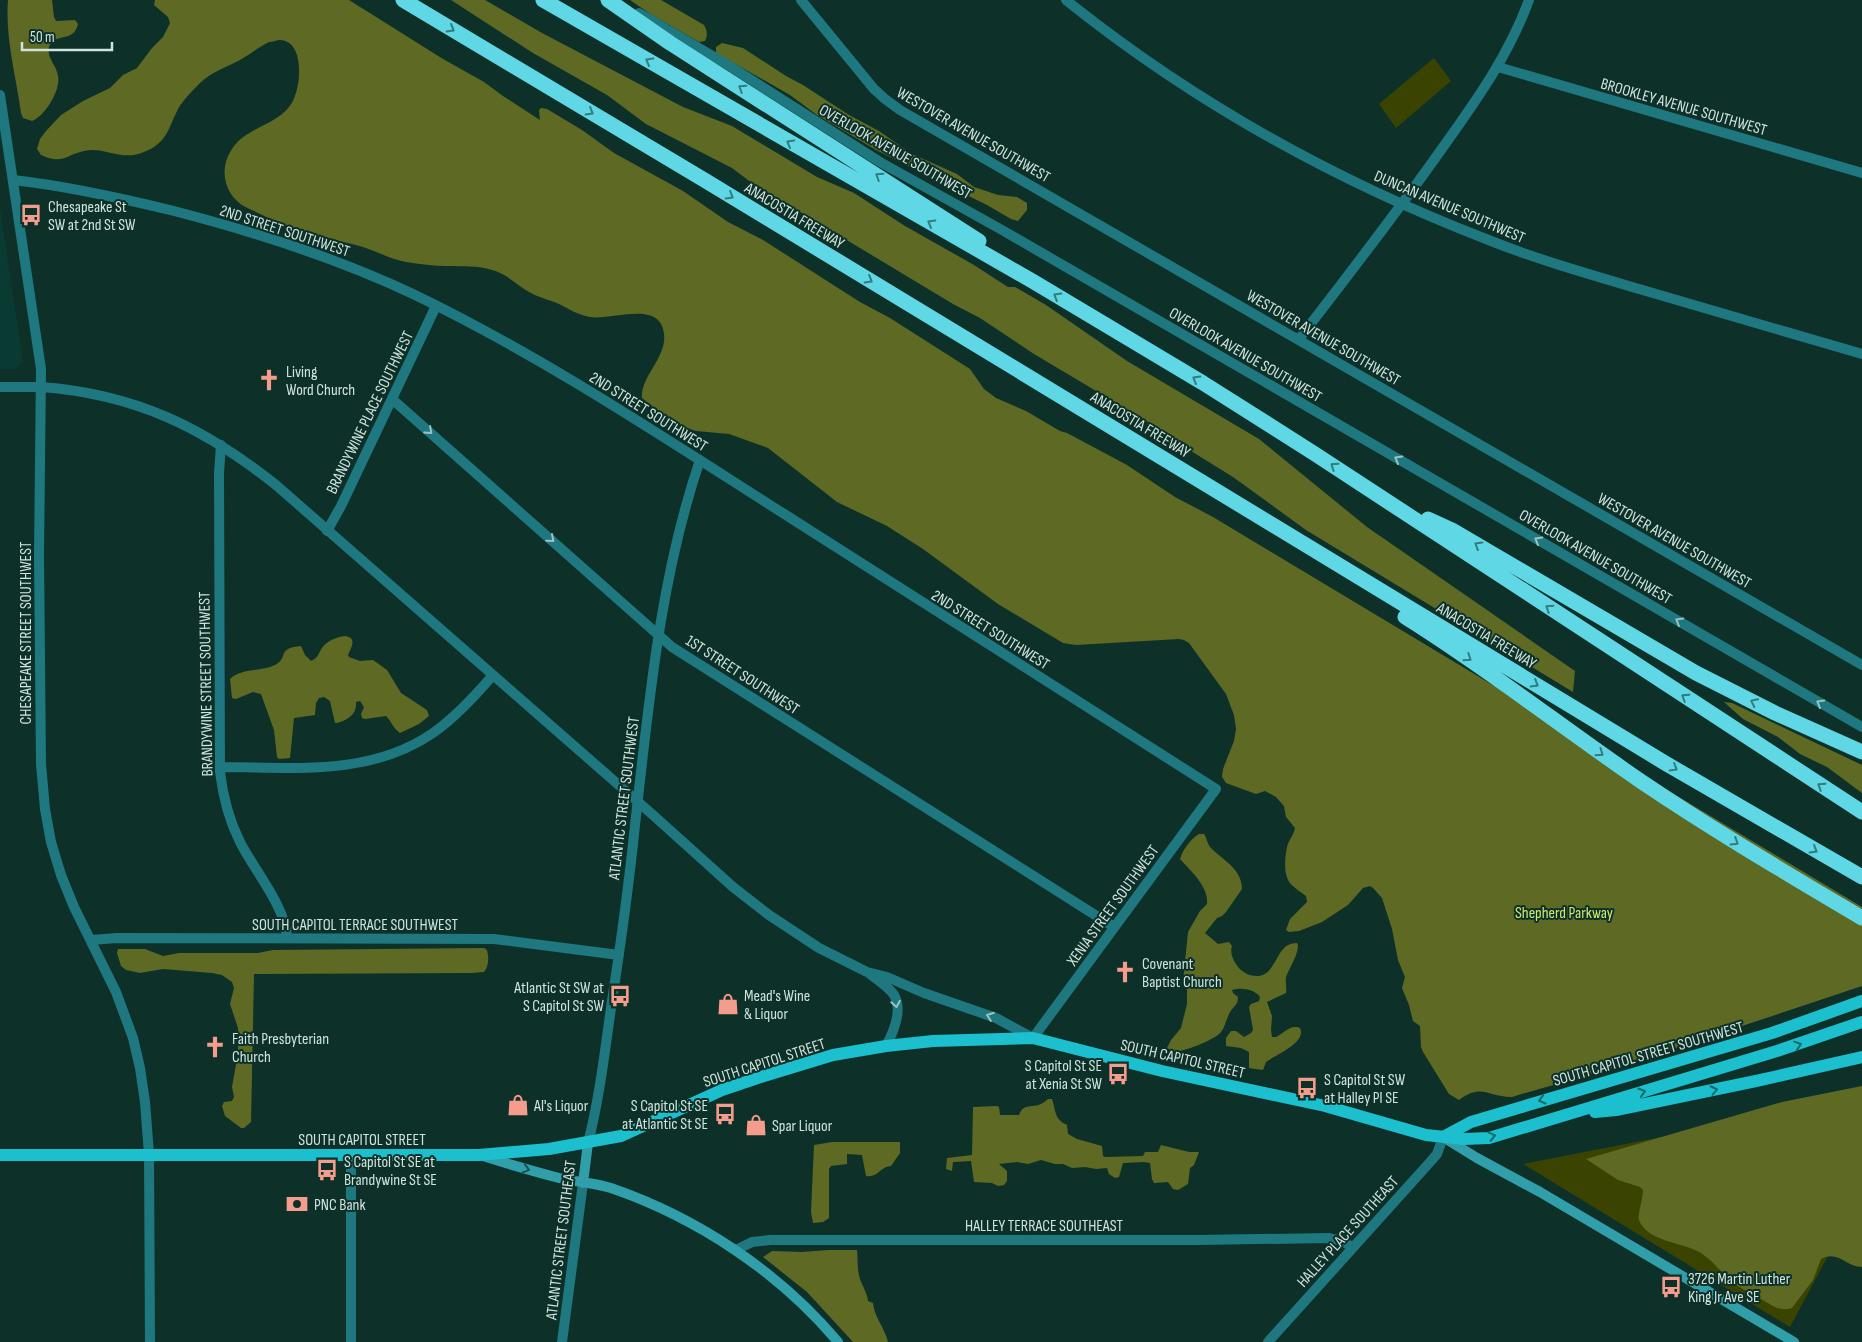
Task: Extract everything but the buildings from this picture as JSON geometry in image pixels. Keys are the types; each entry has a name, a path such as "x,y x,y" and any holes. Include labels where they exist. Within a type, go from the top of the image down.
{"highway":[{"path":"543,0 1034,282 1252,413 1862,812"},
{"path":"608,0 690,57 972,235 1034,282"},
{"name":"ANACOSTIA FREEWAY","path":"405,1 1329,558 1665,763 1862,877"},
{"path":"1389,502 1452,530 1696,672 1862,752"},
{"path":"1329,558 1392,609 1474,662 1644,783 1735,842 1862,918"}],"main road":[{"name":"SOUTH CAPITOL STREET SOUTHWEST","path":"1444,1137 1471,1122 1772,1033 1862,1001"},
{"path":"1562,1116 1784,1049 1862,1022"},
{"name":"SOUTH CAPITOL STREET","path":"0,1154 479,1155 549,1149 621,1136 722,1090 833,1055 886,1046 934,1041 1033,1038 1162,1071 1325,1106 1417,1133 1444,1137 1464,1139 1489,1138 1562,1116"},
{"path":"1562,1116 1616,1110 1756,1081 1862,1056"},
{"path":"1444,1137 1472,1156 1540,1192 1794,1342"},
{"name":"ATLANTIC STREET SOUTHEAST","path":"583,1183 588,1143"},
{"path":"479,1155 560,1178 612,1189 653,1205 696,1226 736,1250 795,1297 838,1342"}],"street":[{"name":"OVERLOOK AVENUE SOUTHWEST","path":"618,0 735,70 880,162 1862,727"},
{"name":"WESTOVER AVENUE SOUTHWEST","path":"801,0 874,89 891,104 1862,665"},
{"name":"DUNCAN AVENUE SOUTHWEST","path":"1066,0 1141,56 1232,115 1324,167 1468,232 1540,259 1862,354"},
{"path":"1299,339 1403,203 1480,95 1498,67 1529,0"},
{"name":"BROOKLEY AVENUE SOUTHWEST","path":"1498,67 1862,173"},
{"name":"CHESAPEAKE STREET SOUTHWEST","path":"0,95 39,354 41,387 38,554 43,794 47,825 56,859 74,907 116,992 133,1038 144,1093 149,1154 150,1342"},
{"name":"2ND STREET SOUTHWEST","path":"13,180 121,198 230,226 349,267 436,306 560,374 700,460 1216,789"},
{"name":"BRANDYWINE PLACE SOUTHWEST","path":"327,531 341,506 436,306"},
{"path":"0,386 41,387 98,395 168,416 221,445 270,480 637,801 713,871 762,910 819,948 867,972 891,991 897,1001 894,1032 886,1046"},
{"name":"1ST STREET SOUTHWEST","path":"392,399 672,647 1114,927"},
{"name":"BRANDYWINE STREET SOUTHWEST","path":"221,445 219,473 220,767 231,822 282,915 287,938"},
{"name":"ATLANTIC STREET SOUTHWEST","path":"588,1143 596,1111 619,955 658,634 681,522 700,460"},
{"path":"220,767 333,767 357,765 384,758 410,747 434,733 465,706 493,676"},
{"name":"XENIA STREET SOUTHWEST","path":"1033,1038 1216,789"},
{"name":"SOUTH CAPITOL TERRACE SOUTHWEST","path":"91,940 117,938 494,939 619,955"},
{"path":"867,972 887,977 924,993 996,1018 1033,1038"},
{"name":"HALLEY PLACE SOUTHEAST","path":"1268,1342 1352,1247 1432,1161 1444,1137"},
{"path":"350,1155 351,1342"},
{"name":"ATLANTIC STREET SOUTHEAST","path":"562,1342 583,1183"},
{"name":"HALLEY TERRACE SOUTHEAST","path":"736,1250 752,1242 770,1240 1198,1240 1328,1238 1342,1241 1352,1247"}],"shaded area":[{"path":"0,209 23,362 15,369 0,369"}],"green space":[{"path":"8,0 52,0 56,21 75,20 78,24 73,34 52,42 49,47 50,58 58,76 57,88 47,108 32,121 23,118 21,113 9,43"},
{"name":"Shepherd Parkway","path":"155,0 349,0 443,59 484,82 540,120 539,110 541,108 547,109 582,130 614,153 683,191 728,222 763,240 970,369 984,389 996,398 1026,411 1060,431 1127,465 1175,497 1213,517 1862,907 1862,986 1632,1062 1512,1097 1485,1092 1473,1092 1459,1100 1449,1094 1423,1052 1420,1026 1413,1021 1402,988 1405,977 1398,960 1392,929 1382,898 1373,888 1370,886 1363,888 1348,905 1322,922 1299,931 1289,932 1286,930 1290,919 1307,902 1306,896 1290,883 1285,870 1287,847 1295,828 1286,817 1284,806 1276,797 1265,791 1256,794 1226,783 1222,777 1223,769 1234,741 1236,729 1234,715 1226,694 1189,643 1179,639 1076,645 1063,643 998,604 923,549 887,526 837,502 768,448 729,434 696,431 684,427 642,398 646,380 664,344 661,324 656,318 639,314 586,316 534,295 503,274 487,268 400,261 362,247 293,227 268,218 241,204 232,195 226,183 225,169 228,155 244,136 276,119 289,107 293,100 299,80 299,69 298,58 289,43 280,40 269,42 204,79 180,106 162,140 144,152 136,155 121,155 91,150 59,159 41,155 37,149 40,139 61,115 83,101 110,88 123,75 137,68 163,37 170,23 168,17 154,5"},
{"path":"451,0 485,0 542,33 683,107 732,126 817,177 854,193 905,226 974,265 1008,287 1015,287 1046,305 1127,361 1259,439 1367,527 1575,671 1573,692 1306,530 1233,477 1165,432 1034,354 980,318 953,304 752,183 732,168 646,124 607,95 533,53"},
{"path":"630,0 661,0 704,25 707,33 705,41 699,42"},
{"path":"722,43 743,48 849,115 879,131 912,154 957,174 974,187 998,195 1017,197 1027,203 1027,210 1018,221 1011,219 987,205 876,150 817,115 790,95 716,53 716,47"},
{"path":"1434,58 1451,81 1396,128 1379,104"},
{"path":"349,637 352,641 349,657 360,661 373,660 387,670 401,693 427,710 429,716 419,724 400,733 386,716 362,718 361,714 364,707 360,701 356,702 354,713 343,721 335,723 330,701 324,697 319,698 316,703 315,715 294,718 290,758 279,759 277,757 274,730 261,694 253,692 236,699 232,698 230,679 240,673 275,665 279,662 285,651 293,647 301,646 305,655 311,661 317,657 326,643 335,638"},
{"path":"1724,702 1732,703 1862,765 1862,793 1827,767 1800,754 1778,737 1743,719"},
{"path":"1199,834 1204,834 1211,848 1236,871 1242,889 1226,912 1217,918 1205,933 1218,944 1229,942 1232,946 1233,960 1243,972 1253,976 1263,975 1267,972 1284,948 1292,944 1297,943 1298,945 1286,977 1286,993 1267,1002 1272,1016 1272,1037 1276,1037 1294,1027 1300,1028 1301,1033 1295,1044 1266,1062 1263,1070 1249,1068 1249,1052 1241,1048 1226,1046 1226,1038 1231,1031 1236,1031 1244,1037 1253,1030 1249,1007 1251,1004 1259,1001 1260,997 1248,989 1232,990 1238,997 1237,1002 1218,1035 1192,1048 1174,1051 1167,1048 1181,1028 1187,1004 1187,990 1183,982 1188,932 1200,911 1207,904 1207,898 1202,885 1180,859 1188,845"},
{"path":"484,948 487,950 488,959 484,972 254,974 251,1122 244,1128 241,1128 225,1116 222,1106 224,1102 232,1101 234,1097 232,1087 238,1053 238,1028 230,1004 234,988 232,982 222,975 212,973 163,969 140,973 126,970 121,966 117,953 118,949 145,949 163,956 179,953 258,953 273,950"},
{"path":"1862,1086 1862,1267 1833,1256 1821,1259 1813,1280 1792,1308 1783,1309 1772,1306 1741,1288 1701,1253 1666,1241 1650,1233 1639,1220 1643,1190 1640,1187 1618,1180 1586,1159 1782,1102"},
{"path":"1862,1098 1833,1246 1790,1327 1523,1164"},
{"path":"1048,1099 1052,1099 1058,1117 1067,1125 1068,1134 1077,1139 1102,1146 1103,1156 1105,1157 1143,1156 1145,1152 1158,1152 1161,1145 1189,1152 1199,1152 1194,1165 1190,1168 1188,1184 1178,1190 1173,1189 1168,1182 1154,1183 1150,1163 1144,1162 1123,1163 1119,1177 1115,1178 1109,1174 1107,1168 1072,1168 1063,1164 1041,1160 1028,1164 1017,1162 999,1164 1007,1171 1007,1181 1004,1185 998,1186 992,1183 974,1182 971,1161 953,1162 952,1171 946,1169 947,1158 972,1155 973,1107 997,1106 999,1107 1000,1115 1019,1115 1024,1108 1038,1105"},
{"path":"832,1142 900,1142 900,1153 891,1166 870,1176 866,1176 862,1155 847,1154 847,1164 831,1166 829,1169 829,1218 823,1222 813,1223 811,1212 814,1145"},
{"path":"857,1250 860,1279 868,1301 873,1303 875,1313 888,1342 853,1342 807,1292 763,1257 772,1251 802,1252"}],"place":[{"name":"Chesapeake St SW at 2nd St SW","path":"31,215"},
{"name":"Living Word Church","path":"269,380"},
{"name":"Covenant Baptist Church","path":"1125,972"},
{"name":"Atlantic St SW at S Capitol St SW","path":"620,996"},
{"name":"Mead's Wine & Liquor","path":"728,1004"},
{"name":"Faith Presbyterian Church","path":"215,1047"},
{"name":"S Capitol St SE at Xenia St SW","path":"1118,1074"},
{"name":"S Capitol St SW at Halley Pl SE","path":"1307,1088"},
{"name":"Al's Liquor","path":"518,1105"},
{"name":"S Capitol St SE at Atlantic St SE","path":"725,1114"},
{"name":"Spar Liquor","path":"756,1125"},
{"name":"S Capitol St SE at Brandywine St SE","path":"327,1170"},
{"name":"PNC Bank","path":"297,1204"},
{"name":"3726 Martin Luther King Jr Ave SE","path":"1671,1287"}]}
